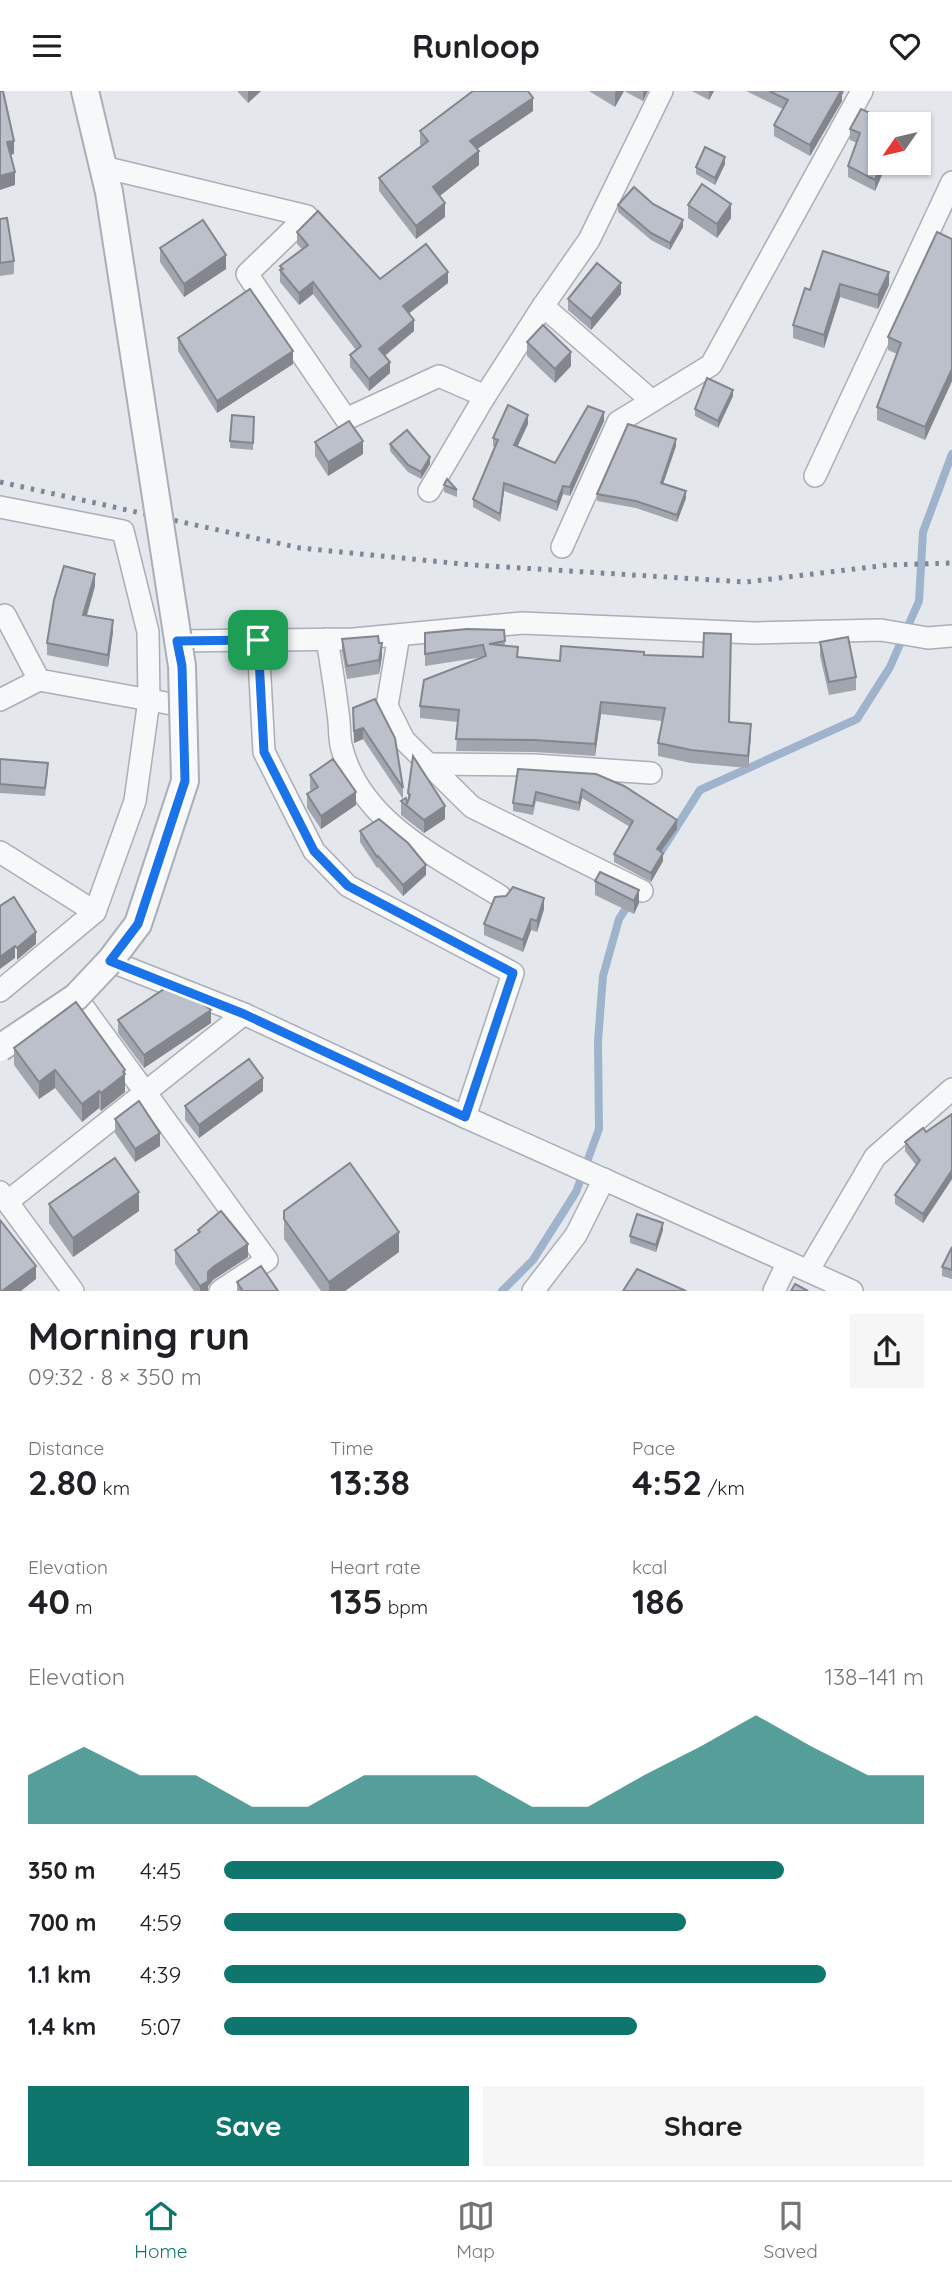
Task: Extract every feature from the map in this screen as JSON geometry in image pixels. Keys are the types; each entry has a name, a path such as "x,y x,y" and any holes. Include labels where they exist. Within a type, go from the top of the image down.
{"street":[{"path":"429,491 542,306 589,240 662,91"},
{"path":"562,547 618,422 711,365 862,91"},
{"path":"0,1048 76,997 110,961 138,924 185,781 182,666 106,179 86,92"},
{"path":"106,179 307,216 247,274 346,419 439,376 485,396"},
{"path":"815,476 952,182"},
{"path":"542,306 652,401"},
{"path":"0,507 123,531 148,632 149,700 135,800 95,912 0,991"},
{"path":"0,617 5,615 39,680"},
{"path":"177,641 354,639 522,624 754,633 881,630 928,639 952,636"},
{"path":"399,635 387,706 404,740 472,807 642,891"},
{"path":"327,639 341,745 352,776 370,803 397,830 426,851 500,896"},
{"path":"258,640 264,752 314,851 348,886 513,973 465,1117"},
{"path":"0,700 39,680 183,706"},
{"path":"428,764 534,765 651,773"},
{"path":"0,852 95,912"},
{"path":"110,961 244,1014 465,1117 852,1291"},
{"path":"76,997 267,1260 219,1291"},
{"path":"73,1291 4,1197 147,1093 244,1014"},
{"path":"807,1271 875,1157 952,1089"},
{"path":"533,1291 576,1235 604,1179"},
{"path":"774,1291 788,1262"}],"building":[{"path":"0,91 3,91 14,141 7,142 15,172 0,176"},
{"path":"473,91 528,91 533,98 470,141 479,151 433,187 445,203 416,226 379,178 428,141 420,131"},
{"path":"769,91 841,91 810,145 774,125 788,100"},
{"path":"861,109 868,112 868,175 877,175 875,180 848,166 860,133 850,129"},
{"path":"705,147 725,157 715,178 696,167"},
{"path":"702,184 731,204 717,224 688,205"},
{"path":"634,187 653,204 683,220 670,243 651,233 618,205"},
{"path":"318,211 380,279 426,244 448,272 403,306 414,320 379,349 390,362 369,379 350,355 361,346 313,282 299,293 280,270 283,269 280,266 308,245 297,232"},
{"path":"7,218 14,261 0,263 0,219"},
{"path":"203,220 226,255 184,284 160,248"},
{"path":"937,232 952,239 952,369 925,427 877,407 901,343 888,337"},
{"path":"823,251 889,272 878,295 840,284 824,335 793,325 805,288 810,290"},
{"path":"597,263 621,283 591,319 568,299"},
{"path":"250,289 293,351 217,401 178,338"},
{"path":"543,325 571,352 555,369 527,342"},
{"path":"707,378 733,390 718,421 695,409"},
{"path":"508,405 528,415 514,445 555,463 588,406 604,412 570,487 563,486 557,502 504,483 500,514 473,499 498,440 493,438"},
{"path":"232,415 254,417 253,443 230,441"},
{"path":"349,421 363,441 328,462 315,442"},
{"path":"628,424 676,439 661,483 686,491 677,515 636,501 597,494"},
{"path":"407,430 430,457 421,472 408,465 390,444"},
{"path":"447,479 457,490 444,485"},
{"path":"64,566 95,574 83,615 113,620 108,655 47,643 54,600"},
{"path":"467,629 504,630 505,641 489,644 518,647 517,657 560,661 561,646 644,652 644,655 703,657 704,633 731,634 729,722 751,724 748,756 691,750 658,743 665,708 601,702 595,744 456,739 459,710 420,706 424,680 486,656 483,645 425,654 425,633"},
{"path":"378,636 379,643 382,643 379,660 347,666 342,639"},
{"path":"848,637 856,677 829,682 820,642"},
{"path":"375,699 395,738 403,788 363,728 354,731 353,708"},
{"path":"413,756 445,806 424,820 401,801 406,798 407,804 410,795 408,793"},
{"path":"0,759 48,763 45,788 0,784"},
{"path":"333,759 356,792 321,816 307,794 318,787 310,775"},
{"path":"518,769 596,774 624,786 677,820 657,849 663,853 651,873 614,854 633,821 582,789 579,803 536,792 533,806 513,803"},
{"path":"379,819 408,843 426,865 403,885 377,857 360,831"},
{"path":"600,872 639,890 634,901 595,881"},
{"path":"513,887 544,898 537,921 531,919 523,940 484,924 495,897 506,896"},
{"path":"14,897 36,932 17,948 15,946 0,957 0,906"},
{"path":"170,985 187,992 211,1010 144,1055 118,1020"},
{"path":"76,1002 125,1070 125,1074 101,1093 99,1091 82,1104 55,1070 39,1082 14,1048"},
{"path":"249,1059 263,1078 199,1125 185,1106"},
{"path":"139,1101 160,1133 135,1149 115,1119"},
{"path":"952,1114 952,1170 923,1214 895,1195 920,1160 905,1142 923,1128 926,1132"},
{"path":"115,1158 139,1192 73,1238 49,1204"},
{"path":"350,1163 399,1232 329,1282 284,1219 284,1211"},
{"path":"221,1211 248,1244 213,1267 208,1272 208,1281 200,1286 175,1250 200,1232 198,1230"},
{"path":"637,1214 663,1223 656,1245 630,1236"},
{"path":"0,1220 36,1266 2,1291 0,1291"},
{"path":"952,1247 952,1270 942,1267"},
{"path":"261,1266 278,1291 243,1291 237,1282"},
{"path":"637,1269 686,1291 623,1291"},
{"path":"795,1284 808,1291 791,1291"}],"waterway":[{"path":"655,861 700,790 857,719 890,667 919,601 923,532 952,454"},
{"path":"502,1291 533,1260 576,1192 599,1129 598,1041 603,976 619,919 630,902"}],"railway":[{"path":"0,482 300,548 473,565 746,582 888,565 952,563"}],"route":[{"path":"258,640 264,752 314,851 348,886 513,973 465,1117 244,1014 110,961 138,924 185,781 182,666 177,641 258,640"}]}
